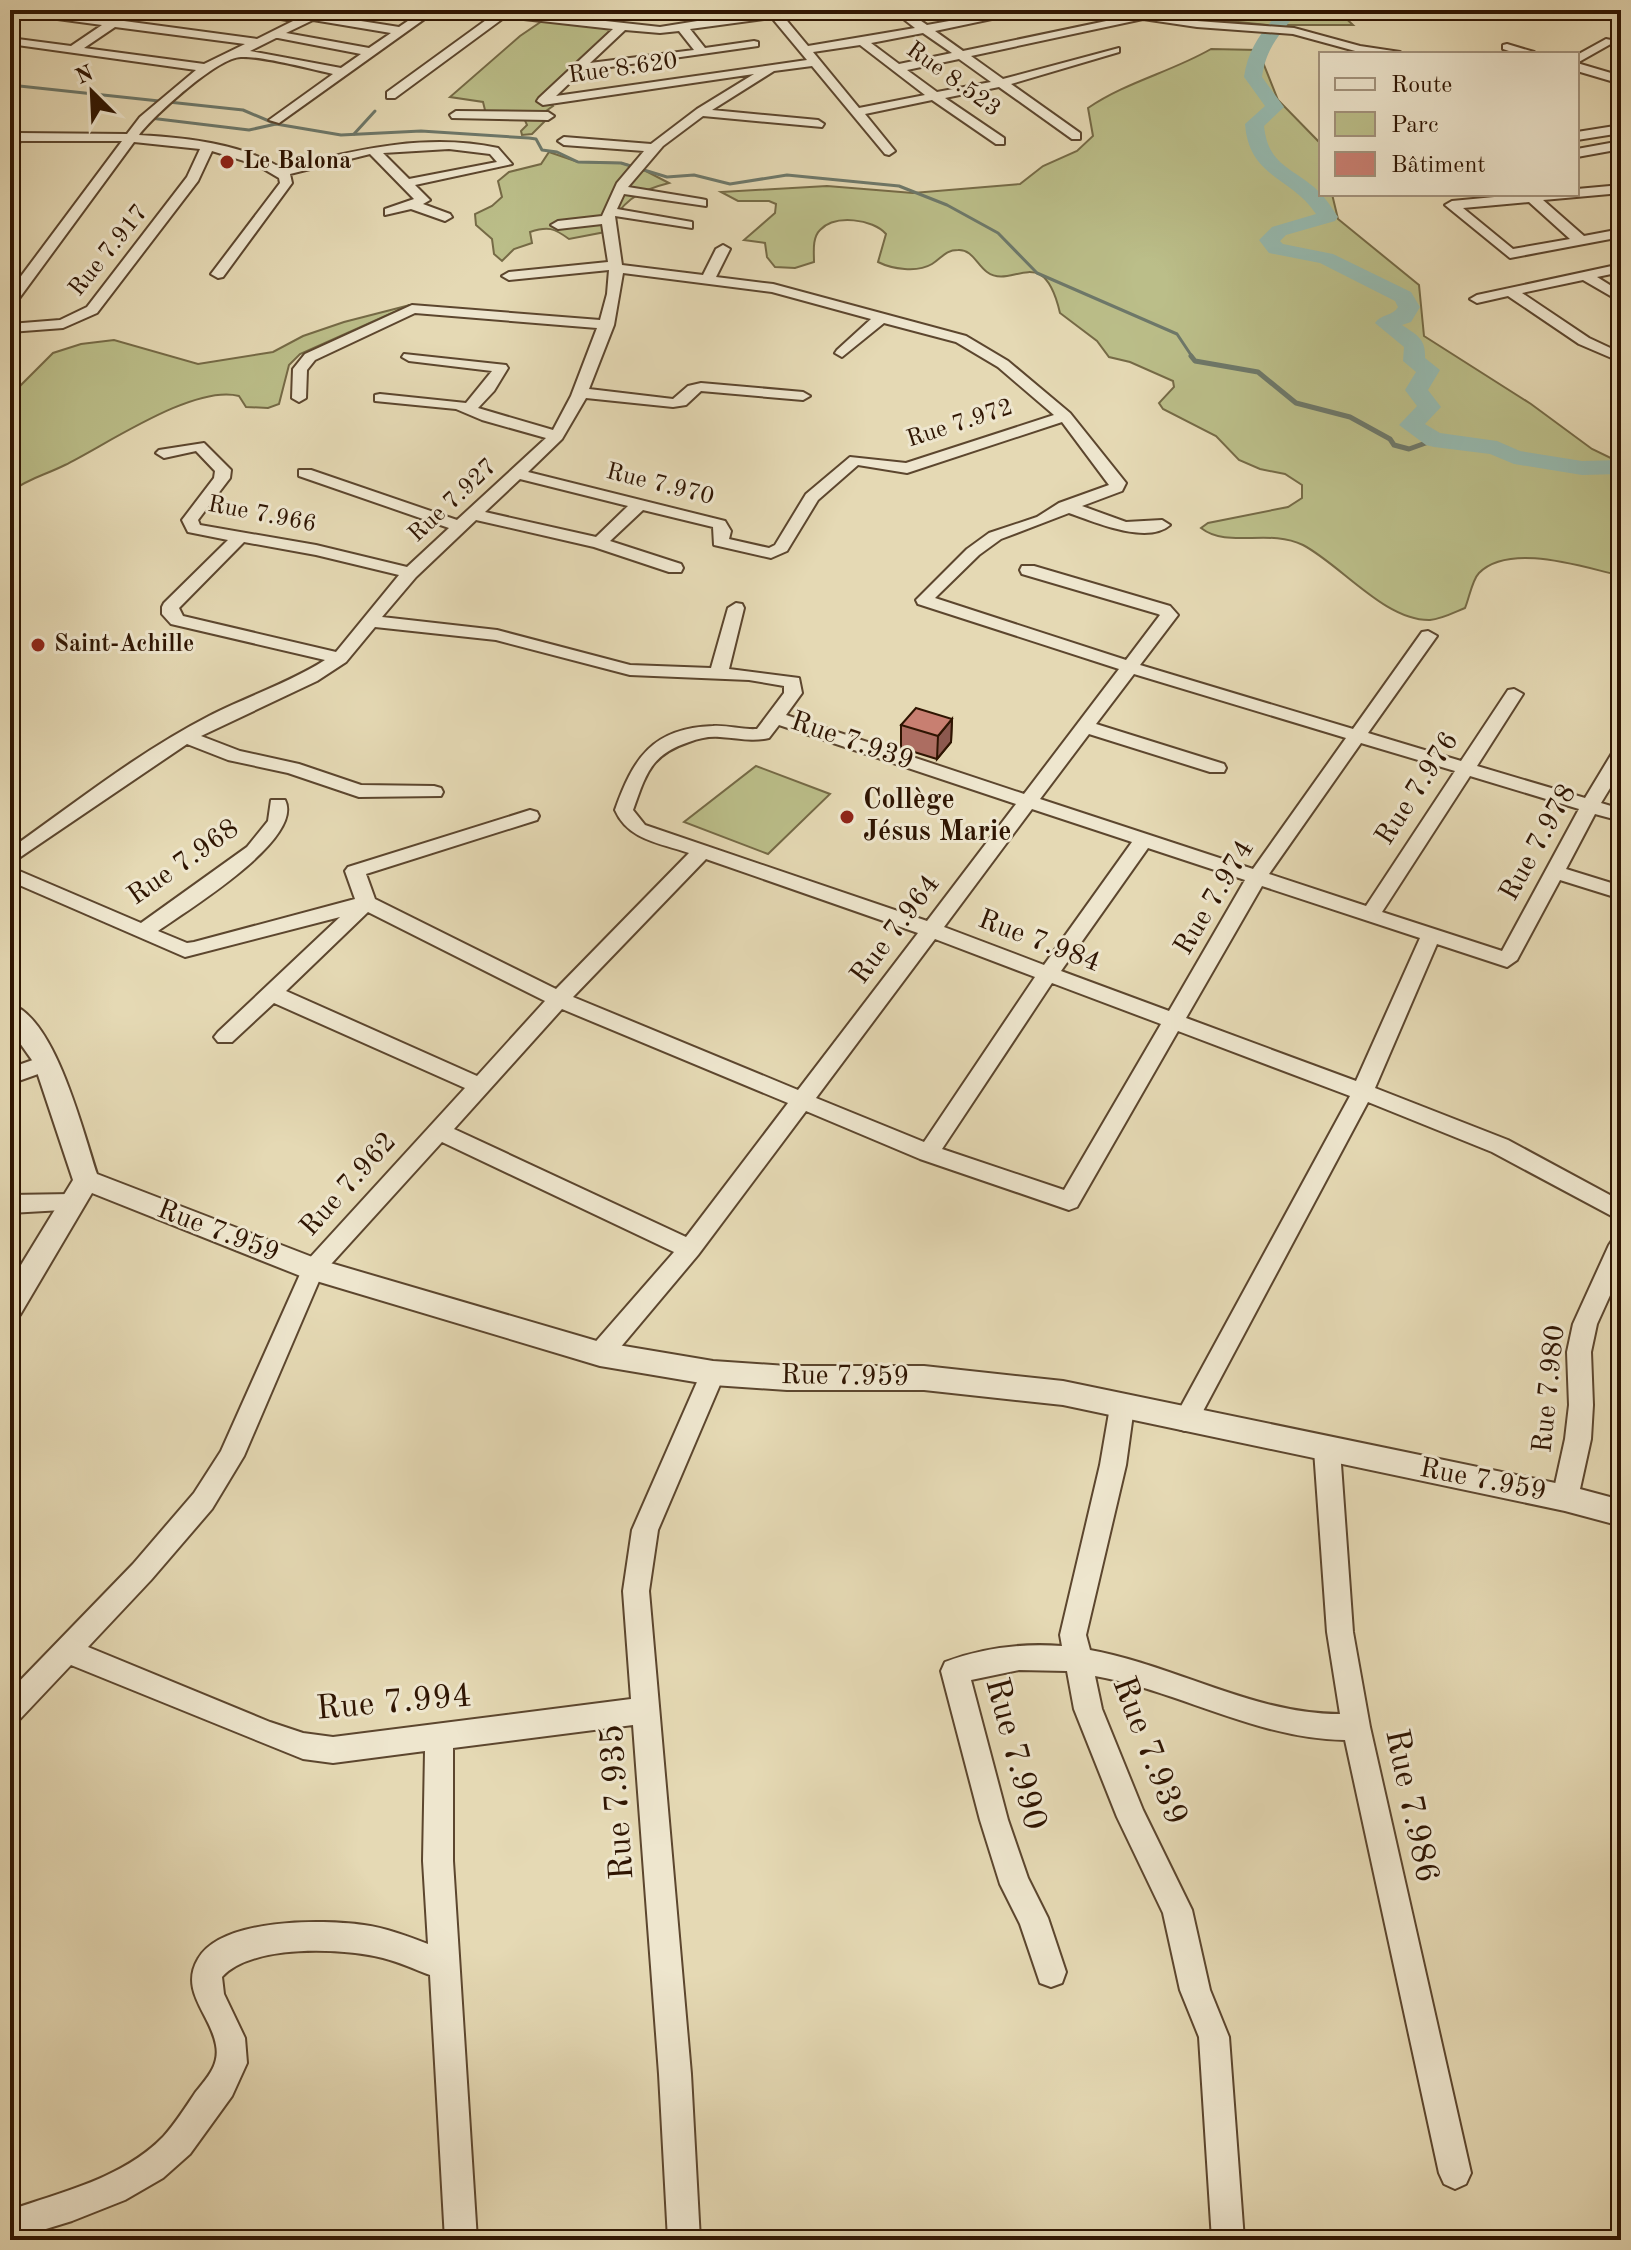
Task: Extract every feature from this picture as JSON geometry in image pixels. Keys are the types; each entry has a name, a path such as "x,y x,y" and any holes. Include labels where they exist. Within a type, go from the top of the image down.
{"street":[{"path":"13,10 261,43"},
{"path":"73,50 133,10"},
{"path":"234,10 400,31"},
{"path":"10,301 144,120 206,68 325,10"},
{"path":"275,120 431,10"},
{"path":"483,10 621,28 684,29 773,12 803,10"},
{"path":"554,21 584,10"},
{"path":"898,10 1076,136"},
{"name":"Rue 8.523","path":"862,41 1028,10"},
{"path":"1112,10 1145,13 1197,24 1294,31 1381,52"},
{"path":"773,12 889,151"},
{"path":"391,95 503,13"},
{"path":"897,68 1145,13"},
{"name":"Rue 8.620","path":"621,28 543,101 815,62"},
{"path":"684,29 702,52"},
{"path":"278,35 371,52"},
{"path":"10,41 206,68"},
{"path":"803,50 862,41"},
{"name":"Rue 8.523","path":"862,41 935,97 1000,141"},
{"path":"1579,59 1610,41"},
{"path":"580,68 754,44"},
{"path":"1507,47 1523,52"},
{"path":"856,112 1002,83 1115,50"},
{"path":"241,53 343,72"},
{"path":"670,56 691,81"},
{"path":"1579,68 1621,80"},
{"path":"608,215 630,176 663,137 769,70"},
{"path":"539,128 548,116 552,102"},
{"path":"704,113 818,124"},
{"path":"456,115 548,116"},
{"path":"1579,136 1621,129"},
{"path":"352,138 423,200 390,212"},
{"path":"13,140 130,139 207,148 255,158 281,172 286,183 218,274"},
{"path":"564,141 654,148"},
{"path":"281,172 370,151 449,145 494,151 506,164 406,183"},
{"path":"1579,153 1621,145"},
{"name":"Rue 7.917","path":"10,328 57,326 82,319 92,310 193,178 207,148"},
{"path":"630,176 701,203"},
{"path":"1579,193 1621,189"},
{"path":"1553,196 1454,204 1455,209 1510,254 1621,233"},
{"path":"1533,198 1580,240"},
{"path":"413,205 445,217"},
{"path":"558,225 608,215 635,214 687,225"},
{"name":"Rue 7.927","path":"10,858 186,737 215,720 311,677 340,658 410,573 476,515 557,436 571,418 582,393 616,291 616,266 608,215"},
{"path":"708,279 723,249"},
{"path":"509,276 616,266 773,288 883,316 970,343 1015,373 1065,416 1118,485 1065,506 1043,520 995,536 973,552 924,600 1132,668 1621,815"},
{"path":"1477,299 1621,268"},
{"path":"1586,276 1621,298"},
{"path":"1511,292 1584,341 1621,358"},
{"path":"299,398 300,369 310,357 412,309 607,325"},
{"path":"842,353 883,316"},
{"path":"409,357 501,368 489,388 470,407"},
{"path":"582,393 673,403 681,402 693,389 708,387 803,396"},
{"path":"380,398 470,407 487,417 557,436"},
{"name":"Rue 7.972","path":"771,553 781,548 812,497 855,460 907,468 1065,416"},
{"name":"Rue 7.966","path":"164,453 199,446 224,474 190,520 194,529 316,550 410,573"},
{"path":"305,473 461,527"},
{"name":"Rue 7.970","path":"518,474 719,524 723,531 720,542 771,553"},
{"path":"599,543 641,503"},
{"path":"1065,506 1125,527 1162,525"},
{"path":"476,515 599,543 675,568"},
{"path":"239,538 170,607 171,614 177,620 340,658"},
{"name":"Rue 7.964","path":"600,1354 690,1249 1132,668 1169,615 1164,610 1028,570"},
{"path":"719,673 736,608"},
{"name":"Rue 7.939","path":"369,621 497,635 630,670 719,673 793,682 793,693 777,718 1507,960"},
{"name":"Rue 7.974","path":"928,1153 1069,1201 1257,877 1428,636"},
{"name":"Rue 7.976","path":"1370,915 1514,694"},
{"name":"Rue 7.984","path":"777,718 763,734 755,736 713,731 652,750 641,764 624,810 629,821 638,829 849,899 1500,1146 1621,1212"},
{"path":"1086,727 1217,768"},
{"path":"186,737 235,756 292,768 359,791 434,792"},
{"name":"Rue 7.978","path":"1507,960 1621,754"},
{"name":"Rue 7.968","path":"10,873 143,932 254,851 277,822 278,804"},
{"path":"366,903 355,871 530,816"},
{"path":"143,932 185,950 194,949 366,903 559,999 928,1153 1047,975 1144,839"},
{"name":"Rue 7.962","path":"10,1710 68,1651 203,1501 231,1456 313,1269 559,999 702,851"},
{"path":"1554,872 1621,893"},
{"path":"225,1037 366,903"},
{"path":"1185,1421 1362,1093 1431,935"},
{"path":"271,993 480,1086"},
{"path":"10,1013 35,1041 47,1063 79,1192 10,1307"},
{"path":"10,1076 47,1063"},
{"path":"439,1131 690,1249"},
{"path":"10,1204 79,1192"},
{"name":"Rue 7.959","path":"79,1192 313,1269 600,1354 713,1373 787,1378 924,1378 1063,1393 1185,1421 1565,1498 1621,1513"},
{"name":"Rue 7.980","path":"1565,1498 1578,1439 1581,1405 1579,1352 1585,1324 1621,1245"},
{"name":"Rue 7.935","path":"684,2240 675,2074 636,1591 645,1530 713,1373"},
{"name":"Rue 7.939","path":"1122,1407 1113,1465 1073,1635 1088,1709 1110,1766 1177,1910 1195,1990 1214,2037 1228,2240"},
{"name":"Rue 7.986","path":"1327,1450 1340,1632 1356,1727 1455,2173"},
{"name":"Rue 7.994","path":"68,1651 303,1746 333,1750 647,1710"},
{"name":"Rue 7.990","path":"1051,1972 1033,1918 1015,1884 994,1820 955,1671 1038,1657 1079,1661 1154,1678 1238,1708 1302,1725 1356,1727"},
{"path":"439,1737 438,1861 461,2240"},
{"path":"10,2226 131,2180 171,2152 222,2084 233,2064 232,2043 205,1981 209,1968 218,1957 261,1940 343,1938 379,1942 445,1965"}],"green space":[{"path":"1200,10 1337,10 1353,25 1267,25 1200,18"},
{"path":"545,19 617,25 549,101 553,106 546,111 545,121 532,134 522,135 521,131 527,125 524,118 481,113 485,110 483,102 450,97 520,36"},
{"path":"1211,49 1258,50 1278,100 1319,142 1319,196 1332,196 1338,219 1419,285 1424,336 1531,404 1592,449 1621,463 1621,578 1564,562 1508,559 1492,564 1479,573 1465,608 1430,620 1413,618 1380,602 1303,545 1276,538 1236,538 1212,534 1201,528 1208,523 1288,507 1302,498 1302,485 1285,474 1260,469 1239,460 1216,436 1163,409 1159,403 1174,387 1173,381 1130,362 1109,357 1097,341 1060,313 1045,278 1026,272 997,276 987,272 963,250 950,251 926,267 890,267 878,262 886,234 872,225 854,220 835,222 817,233 814,262 795,268 775,267 767,257 765,243 744,240 775,213 776,204 769,201 738,201 721,192 827,186 913,193 1020,184 1043,166 1077,151 1093,136 1088,108"},
{"path":"549,152 578,162 621,163 642,169 669,183 631,199 605,232 569,239 551,229 536,230 530,232 532,243 514,249 502,261 494,254 492,239 476,225 475,214 502,197 498,181 509,172 541,164"},
{"path":"410,305 300,354 289,365 279,404 268,408 246,407 239,396 220,395 199,399 150,418 10,492 10,409 16,405 15,391 53,353 81,344 114,340 198,364 273,352 303,336"},
{"path":"756,766 830,794 768,854 684,822"}],"building":[{"path":"916,708 952,719 938,736 901,725"}],"waterway":[{"path":"1290,10 1270,33 1257,56 1253,77 1275,107 1254,124 1256,142 1271,166 1307,192 1328,217 1279,231 1269,240 1276,249 1326,258 1403,297 1409,307 1403,317 1386,323 1415,345 1414,361 1429,370 1416,390 1429,407 1411,425 1434,440 1497,448 1514,457 1582,468 1621,467"},
{"path":"10,85 243,110 276,124"},
{"path":"354,134 375,111"},
{"path":"150,118 249,130 276,124"},
{"path":"276,124 341,135 421,131 529,138 536,139 542,150 557,152 578,162 621,163 667,177 694,175 730,184 787,175 899,186 947,205 998,233 1037,273 1177,334 1193,358"},
{"path":"1191,356 1195,361 1258,372 1296,403 1350,417 1390,439 1394,445 1409,449 1434,440"}],"place":[{"name":"Le Balona","path":"227,162"},
{"name":"Saint-Achille","path":"38,645"},
{"name":"Collège Jésus Marie","path":"847,817"}]}
